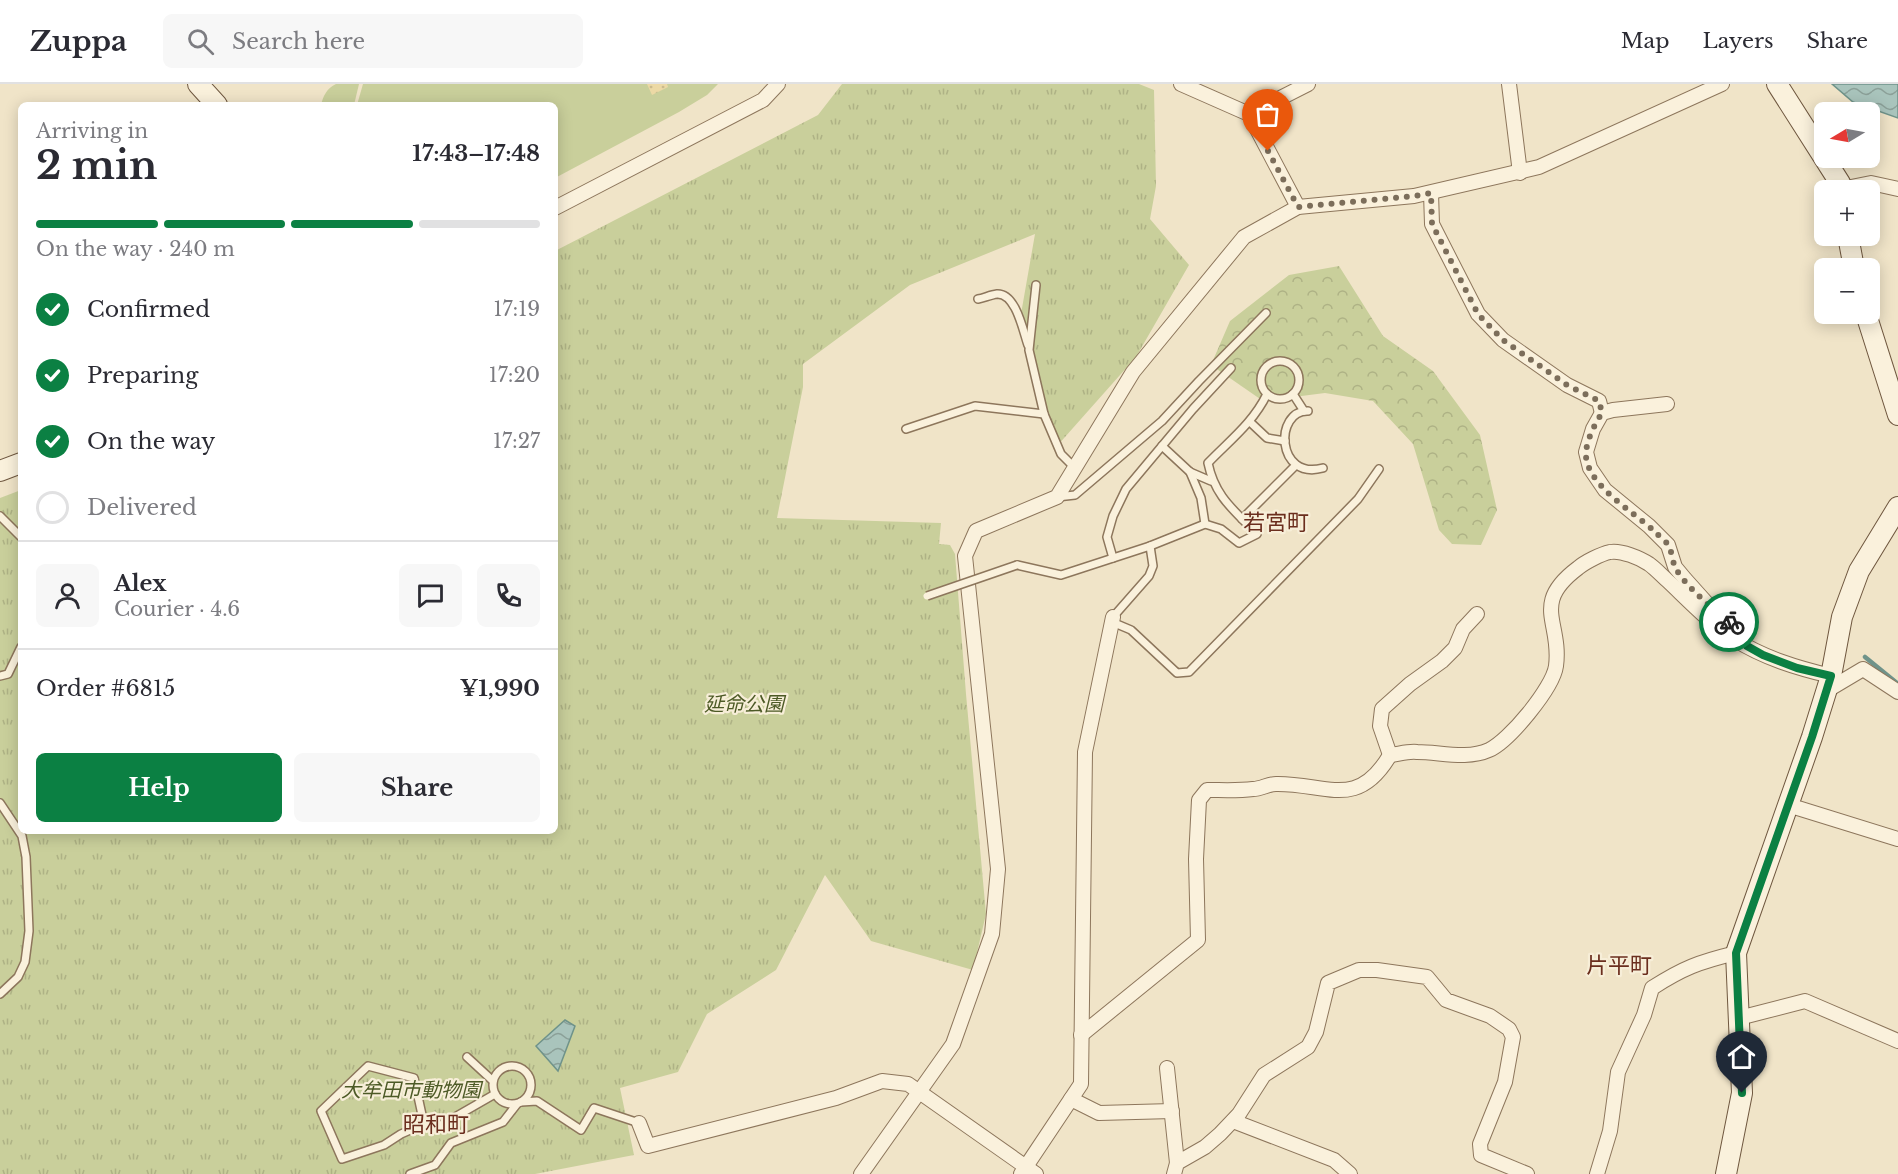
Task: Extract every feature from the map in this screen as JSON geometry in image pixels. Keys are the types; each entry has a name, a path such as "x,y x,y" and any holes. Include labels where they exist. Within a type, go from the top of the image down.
{"main road":[{"path":"1777,84 1838,180"},
{"path":"205,86 215,102"},
{"path":"1869,324 1898,415"},
{"path":"0,471 18,464"},
{"path":"1726,1174 1742,1093 1736,953 1829,684 1842,617 1859,571 1898,507"}],"street":[{"path":"558,206 763,100 778,84"},
{"path":"1180,84 1249,114 1298,207"},
{"path":"1249,114 1308,84"},
{"path":"1509,84 1520,172"},
{"path":"861,1174 953,1044 992,934 998,868 965,556 976,531 1057,497 1133,372 1244,237 1298,207 1414,196 1539,167 1722,84"},
{"path":"1880,185 1898,189"},
{"path":"1431,193 1432,224 1478,314 1503,340 1567,385 1599,401 1602,413 1593,429 1586,452 1590,468 1605,490 1649,526 1668,545 1675,567 1711,608 1742,633 1747,646"},
{"path":"1602,413 1667,404"},
{"path":"1081,1035 1198,940 1196,859 1198,800 1207,790 1255,789 1274,784 1336,790 1361,787 1380,771 1390,755 1415,751 1469,755 1490,750 1513,731 1534,706 1556,668 1556,651 1550,615 1551,602 1559,584 1580,566 1611,552 1626,554 1648,563 1706,617 1734,639 1763,655 1829,684 1863,669 1898,692"},
{"path":"1390,755 1380,726 1382,709 1410,684 1442,661 1455,648 1463,629 1477,614"},
{"path":"639,1123 648,1146 836,1098 882,1081 908,1084 1027,1172 1081,1084 1085,752 1113,620"},
{"path":"1788,805 1898,839"},
{"path":"1597,1174 1610,1131 1618,1072 1644,1015 1652,988 1700,961 1736,953"},
{"path":"1176,1169 1205,1147 1233,1121 1264,1075 1308,1047 1316,1032 1328,983 1359,970 1377,969 1427,977 1446,1000 1490,1016 1509,1029 1513,1037 1505,1082 1480,1144 1481,1155 1527,1174"},
{"path":"1739,1018 1805,1001 1898,1041"},
{"path":"1167,1068 1176,1169"},
{"path":"1071,1099 1099,1113 1172,1111"},
{"path":"1233,1121 1334,1160 1350,1174"}],"lane":[{"path":"1029,350 1036,285"},
{"path":"978,299 999,294 1009,298 1017,313 1029,350 1044,414 1061,454 1075,468"},
{"path":"1057,497 1076,495 1162,421 1266,313"},
{"path":"1283,361 1293,366 1299,378 1293,394 1279,399 1267,394 1261,384 1263,372 1271,363 1283,361"},
{"path":"1113,558 1107,537 1113,516 1126,489 1231,368"},
{"path":"927,596 1017,565 1061,574 1150,546 1205,524 1221,529 1239,543 1257,534 1224,500 1212,481 1208,463 1250,422 1260,409 1267,394"},
{"path":"1293,394 1306,411 1289,420 1284,435 1291,460 1296,465 1312,471 1323,468"},
{"path":"906,429 975,406 1044,414"},
{"path":"1250,422 1267,438 1285,441"},
{"path":"1162,446 1190,472 1212,481"},
{"path":"1242,519 1296,465"},
{"path":"1150,546 1153,566 1149,576 1113,620 1131,630 1177,673 1189,672 1358,499 1379,469"},
{"path":"1190,472 1201,498 1205,524"},
{"path":"0,516 18,534"},
{"path":"0,676 8,674 18,653"},
{"path":"0,803 18,830"},
{"path":"0,994 18,977 25,962 29,931 26,857 21,834"},
{"path":"467,1057 493,1081"},
{"path":"424,1124 414,1078 368,1066 321,1111 342,1159 384,1145 400,1134 424,1124 441,1125 495,1094"},
{"path":"410,1174 435,1165 451,1143 503,1122 519,1103 528,1097 532,1084 527,1072 517,1066 504,1067 495,1075 493,1081 495,1094 504,1103 519,1103 537,1101 581,1130 594,1108 639,1123"}],"green space":[{"path":"336,84 359,84 355,102 322,102 330,88"},
{"path":"363,84 718,84 707,95 679,112 558,176 558,102 358,102"},
{"name":"延命公園","path":"842,84 1139,84 1154,90 1156,186 1150,219 1189,265 1136,357 1057,446 1021,314 1035,234 910,285 803,364 803,387 777,518 941,523 939,544 950,545 955,554 986,914 973,970 871,941 825,875 776,970 707,1014 678,1072 620,1088 634,1155 535,1174 0,1174 0,498 18,491 18,834 558,834 558,249 818,115"},
{"path":"1339,266 1383,336 1433,371 1480,435 1497,510 1481,545 1452,544 1439,530 1413,444 1373,401 1325,393 1263,401 1211,365 1230,321 1289,275"}],"sand":[{"path":"647,84 667,84 668,87 652,95"}],"water":[{"path":"1832,84 1898,84 1898,118 1880,112 1880,102 1853,102"},
{"path":"565,1020 575,1026 558,1071 536,1046"}],"waterway":[{"path":"1865,657 1898,684"}],"way so far":[{"path":"1268,151 1298,207 1431,193 1432,224 1478,314 1503,340 1567,385 1599,401 1602,413 1593,429 1586,452 1590,468 1605,490 1649,526 1668,545 1675,567 1711,608 1729,622"}],"district":[{"name":"若宮町","path":"1276,522"},
{"name":"片平町","path":"1619,965"},
{"name":"昭和町","path":"436,1124"}],"route":[{"path":"1729,622 1742,633 1747,646 1763,655 1797,668 1831,676 1812,737 1736,953 1742,1093"}],"park label":[{"name":"大牟田市動物園","path":"411,1090"}]}
